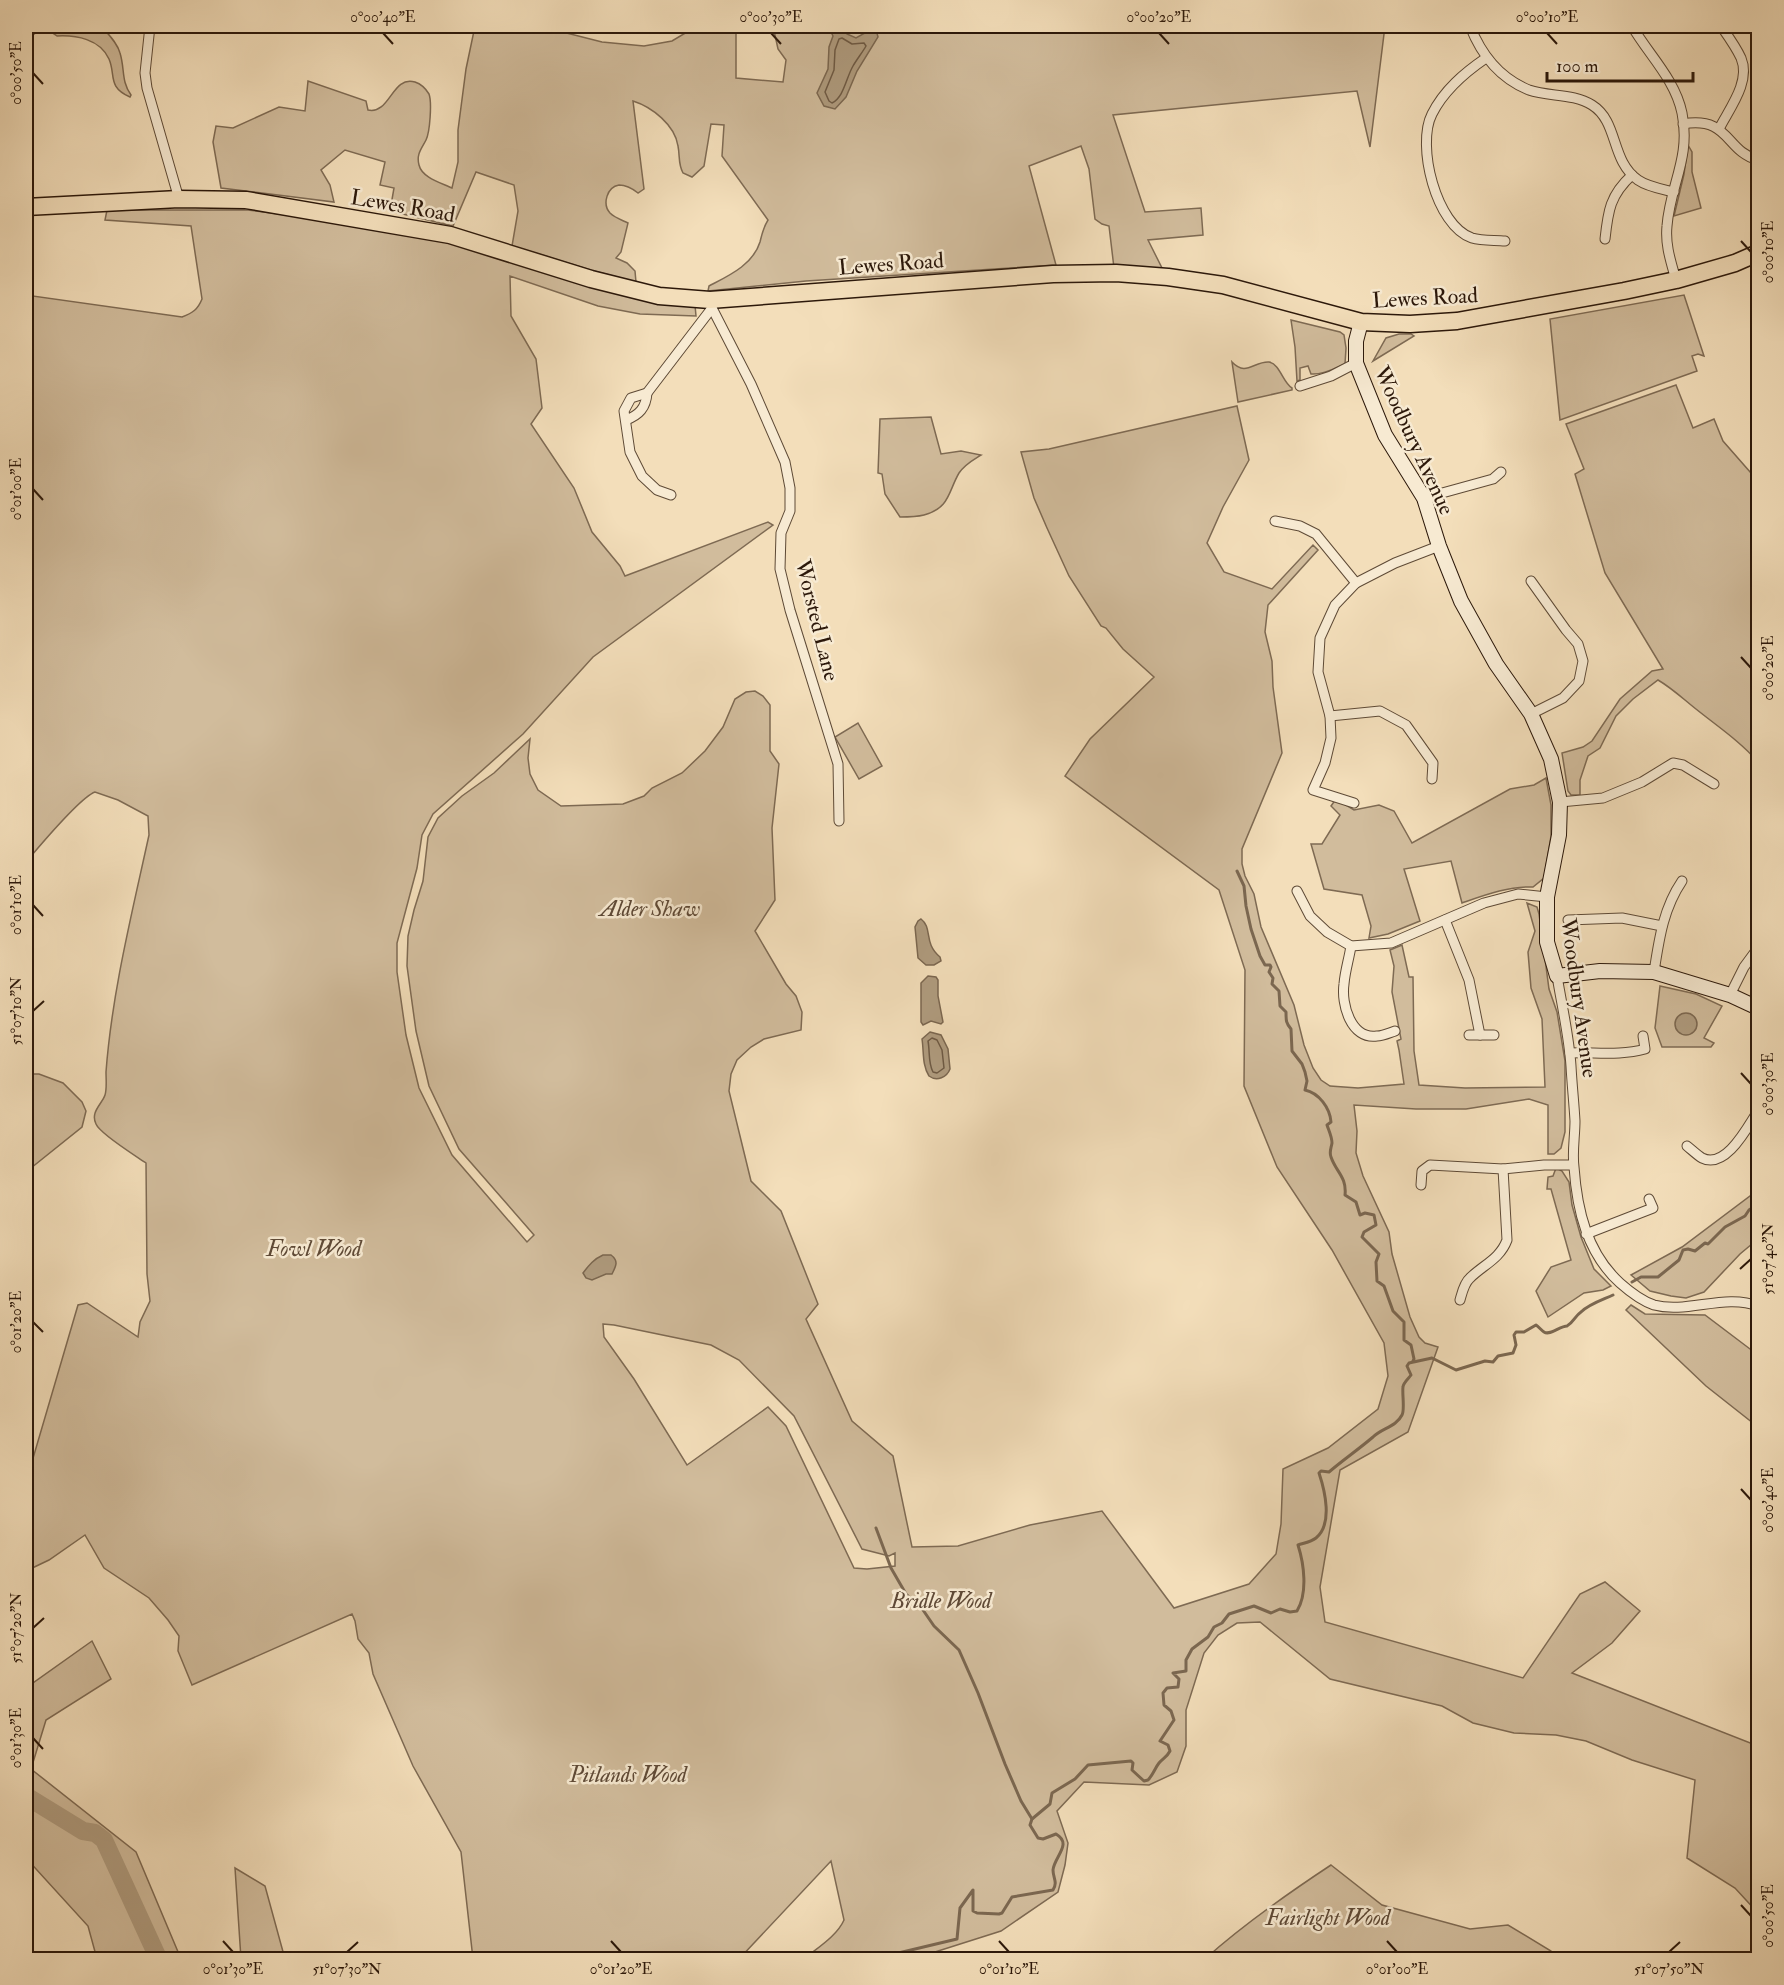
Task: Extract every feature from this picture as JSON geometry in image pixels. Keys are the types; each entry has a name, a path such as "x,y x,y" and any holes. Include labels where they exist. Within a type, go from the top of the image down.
{"highway":[{"name":"Lewes Road","path":"26,207 179,199 246,200 450,235 591,279 659,296 711,304 1053,274 1116,273 1168,277 1223,285 1361,322 1396,325 1457,321 1613,294 1677,280 1735,263 1758,253"}],"street":[{"path":"150,26 147,88 179,199"},
{"path":"1470,26 1486,58 1498,70 1520,86 1540,93 1583,101 1594,106 1603,115 1609,126 1617,153 1632,175 1649,185 1674,192"},
{"path":"1632,26 1668,80 1677,98 1683,124 1683,156 1667,225 1667,240 1677,280"},
{"path":"1719,129 1741,87 1744,72 1742,59 1721,26"},
{"path":"1486,58 1456,81 1443,95 1431,117 1426,139 1429,166 1447,218 1472,238 1505,241"},
{"path":"1683,124 1706,123 1719,129 1744,154 1758,160"},
{"path":"1605,239 1608,212 1615,194 1632,175"},
{"path":"626,420 641,412 647,393 711,304"},
{"name":"Worsted Lane","path":"711,304 751,384 785,462 790,488 790,510 781,533 780,569 790,610 838,764 839,821"},
{"name":"Woodbury Avenue","path":"1361,322 1356,341 1356,363 1385,435 1424,498 1439,546 1461,601 1496,664 1532,714 1551,759 1560,802 1559,835 1547,897 1547,942 1557,976 1570,1053 1575,1123 1573,1165 1578,1203 1586,1234 1595,1253 1616,1279 1628,1290 1652,1304 1668,1307 1733,1301 1758,1305"},
{"path":"1304,373 1303,385 1331,376 1356,363"},
{"path":"647,393 631,398 624,411 630,452 642,476 657,490 671,495"},
{"path":"1424,498 1493,479 1501,472"},
{"path":"1275,521 1300,526 1316,534 1356,583"},
{"path":"1354,803 1313,790 1325,763 1331,738 1330,716 1318,672 1320,638 1335,605 1356,583 1395,563 1439,546"},
{"path":"1531,580 1578,644 1583,661 1579,681 1563,698 1532,714"},
{"path":"1330,716 1380,711 1406,725 1433,763 1432,779"},
{"path":"1560,802 1603,798 1642,782 1673,763 1683,765 1714,784"},
{"path":"1654,972 1662,926 1672,896 1682,881"},
{"path":"1297,891 1310,916 1327,932 1351,946 1391,943 1484,903 1518,894 1547,897"},
{"path":"1568,920 1622,918 1662,926"},
{"path":"1445,920 1469,980 1480,1035"},
{"path":"1351,946 1343,985 1344,1004 1353,1026 1368,1036 1378,1036 1395,1031"},
{"path":"1730,995 1744,967 1758,948"},
{"path":"1557,976 1600,971 1654,972 1730,995 1758,1008"},
{"path":"1469,1035 1494,1035"},
{"path":"1570,1053 1609,1053 1645,1049 1642,1036"},
{"path":"1687,1146 1704,1159 1717,1160 1734,1148 1758,1111"},
{"path":"1421,1185 1422,1170 1430,1166 1503,1169 1573,1165"},
{"path":"1460,1300 1468,1280 1492,1262 1507,1240 1503,1169"},
{"path":"1586,1234 1653,1208 1649,1199"}],"green space":[{"path":"26,26 101,26 119,49 124,80 130,97 115,85 109,59 100,47 72,36 57,36 44,29 37,31 26,41"},
{"path":"475,26 539,26 602,42 644,46 672,41 697,26 736,26 736,78 783,82 786,60 778,49 773,26 1385,26 1370,147 1357,91 1113,115 1145,212 1201,208 1203,235 1148,240 1164,272 1114,268 1109,226 1095,219 1089,169 1081,146 1029,166 1056,265 806,281 708,291 709,286 739,269 752,257 757,250 768,220 722,156 724,125 711,124 704,166 692,177 681,170 676,138 667,124 655,112 633,101 644,189 638,193 624,186 615,186 607,196 606,205 616,218 628,223 621,252 616,258 627,263 635,271 636,282 512,246 518,211 514,185 476,172 453,226 390,211 394,188 380,185 385,162 345,150 321,170 330,185 334,202 221,188 213,142 216,126 233,128 279,107 305,111 308,81 366,101 368,110 375,110 381,107 401,84 407,81 421,85 430,98 429,131 418,161 421,170 428,177 452,188 458,162 458,130 466,69"},
{"path":"1688,145 1692,152 1692,172 1701,208 1674,216 1684,174"},
{"path":"107,210 248,210 309,218 449,242 695,305 696,316 640,314 598,306 510,276 511,316 536,359 542,408 531,424 574,488 592,532 620,566 625,576 768,522 773,525 593,657 523,734 433,814 422,835 417,868 397,943 397,972 406,1035 419,1088 452,1155 527,1242 534,1235 459,1149 429,1086 416,1031 407,966 408,936 423,881 428,837 438,818 462,796 494,773 530,739 528,758 530,774 538,790 561,806 623,804 644,796 652,788 682,773 705,751 723,727 735,699 746,692 755,691 763,696 770,705 770,751 779,764 772,828 775,900 755,931 786,984 796,996 802,1012 801,1030 764,1039 751,1047 737,1060 731,1074 729,1091 751,1181 781,1211 818,1304 806,1319 852,1421 893,1456 912,1547 958,1546 1030,1525 1102,1511 1174,1608 1249,1584 1276,1554 1281,1524 1283,1469 1328,1448 1378,1409 1388,1376 1384,1343 1332,1250 1277,1167 1244,1086 1245,970 1219,890 1065,776 1090,739 1154,677 1123,649 1106,628 1101,626 1069,576 1034,498 1021,452 1049,449 1237,406 1249,460 1223,507 1207,543 1224,572 1272,589 1313,545 1318,550 1268,605 1265,632 1272,661 1273,687 1282,753 1242,849 1242,864 1254,894 1261,927 1294,1005 1304,1045 1313,1068 1321,1080 1330,1086 1358,1088 1404,1084 1397,1041 1401,1039 1392,992 1394,966 1390,950 1402,945 1409,977 1413,977 1414,1051 1419,1085 1465,1088 1545,1087 1542,1019 1531,988 1528,952 1535,931 1527,903 1537,907 1539,914 1549,989 1557,1012 1565,1061 1565,1132 1561,1148 1554,1154 1548,1154 1548,1105 1529,1099 1466,1109 1354,1105 1357,1131 1356,1153 1363,1176 1389,1232 1392,1254 1410,1317 1419,1337 1425,1343 1438,1347 1408,1432 1340,1470 1320,1587 1325,1622 1523,1678 1580,1594 1605,1582 1640,1611 1612,1643 1572,1673 1758,1746 1758,1913 1735,1888 1687,1858 1695,1780 1632,1760 1586,1741 1556,1735 1514,1733 1473,1723 1442,1706 1330,1679 1260,1622 1237,1623 1218,1635 1204,1653 1186,1710 1186,1746 1177,1772 1149,1785 1084,1782 1057,1811 1068,1843 1058,1892 1001,1931 913,1959 804,1959 832,1936 844,1920 831,1861 739,1959 473,1959 461,1852 413,1766 373,1674 369,1653 358,1639 352,1614 192,1685 178,1651 179,1636 168,1620 149,1598 104,1568 85,1535 49,1560 26,1571 26,1482 78,1305 87,1303 138,1337 140,1322 150,1301 147,1274 146,1163 104,1133 96,1124 94,1116 106,1093 106,1072 113,1012 123,953 149,835 148,816 118,800 95,792 79,803 26,862 26,295 182,317 195,310 202,299 191,226 105,220","holes":["603,1324 711,1345 739,1360 794,1416 862,1549 889,1556 895,1553 895,1566 854,1568 786,1426 768,1407 687,1465 634,1379 604,1337"]},
{"path":"1684,295 1704,356 1698,354 1692,356 1697,371 1560,420 1550,319"},
{"path":"1291,320 1344,335 1345,364 1315,374 1311,374 1308,366 1300,368 1300,380 1297,381"},
{"path":"1399,334 1414,336 1373,361 1386,338"},
{"path":"1232,362 1242,368 1264,362 1273,363 1292,390 1238,402"},
{"path":"1676,385 1693,428 1714,419 1723,441 1758,481 1758,762 1735,739 1658,680 1633,699 1616,716 1600,748 1588,756 1580,780 1580,795 1571,795 1568,791 1562,753 1583,747 1592,741 1620,699 1652,671 1663,669 1605,573 1575,474 1584,469 1566,424"},
{"path":"931,417 941,454 961,451 981,455 961,470 944,504 939,508 924,515 900,517 885,494 882,474 878,473 880,419"},
{"path":"858,723 882,766 859,779 835,737"},
{"path":"1546,778 1551,805 1551,836 1544,878 1533,887 1488,894 1462,903 1451,861 1404,869 1420,921 1388,934 1369,938 1371,926 1362,895 1324,889 1311,844 1322,844 1340,815 1331,806 1336,799 1354,810 1379,805 1394,811 1412,843 1510,789 1534,785"},
{"path":"1660,986 1696,994 1722,1006 1704,1038 1714,1043 1711,1047 1662,1047 1655,1028"},
{"path":"39,1074 63,1083 82,1102 86,1111 82,1127 26,1172 26,1075"},
{"path":"1556,1168 1562,1171 1569,1182 1572,1205 1581,1237 1594,1269 1611,1286 1603,1290 1584,1293 1548,1317 1536,1291 1551,1267 1571,1260 1551,1189 1547,1189 1548,1177 1553,1176"},
{"path":"1758,1190 1758,1239 1740,1254 1704,1292 1686,1298 1671,1296 1650,1291 1631,1275 1682,1247"},
{"path":"1631,1305 1645,1314 1705,1315 1758,1355 1758,1427 1706,1386 1626,1310"},
{"path":"92,1641 111,1679 46,1720 31,1769 136,1852 181,1959 97,1959 88,1926 26,1858 26,1688"},
{"name":"Fairlight Wood","path":"1331,1865 1382,1905 1470,1929 1508,1925 1551,1951 1554,1958 1205,1959 1266,1910"},
{"path":"235,1868 265,1886 285,1959 241,1959"}],"water":[{"path":"828,26 847,26 847,34 856,38 865,33 868,26 875,26 878,37 857,71 846,97 835,109 824,106 817,93 828,69 829,47 833,36"},
{"path":"921,919 927,927 935,952 940,957 941,961 934,965 926,965 918,958 915,927"},
{"path":"928,976 936,977 938,980 938,996 943,1022 941,1024 931,1021 923,1025 921,1022 921,983"},
{"path":"1686,1013 1694,1016 1697,1024 1694,1032 1686,1035 1678,1032 1675,1024 1678,1016"},
{"path":"930,1032 941,1035 948,1049 949,1072 938,1079 929,1076 924,1063 922,1039"},
{"path":"603,1255 611,1255 615,1259 616,1266 612,1274 592,1280 586,1278 583,1273 592,1262"}],"waterway":[{"path":"1237,871 1244,886 1251,929 1260,956 1265,965 1271,967 1269,972 1273,978 1272,984 1279,991 1280,1006 1286,1012 1287,1022 1291,1029 1292,1051 1305,1072 1307,1081 1305,1090 1315,1094 1323,1102 1328,1112 1331,1122 1327,1125 1332,1143 1330,1155 1343,1179 1345,1195 1356,1202 1360,1215 1365,1213 1374,1215 1376,1225 1364,1232 1362,1237 1379,1254 1376,1262 1377,1281 1384,1286 1393,1311 1404,1322 1404,1340 1411,1345 1413,1361"},
{"path":"1632,1282 1641,1277 1658,1277 1679,1260 1683,1250 1695,1251 1705,1243 1708,1244 1725,1227 1745,1216 1758,1204"},
{"path":"869,1960 957,1939 960,1908 973,1890 973,1911 999,1914 1012,1897 1053,1890 1054,1865 1063,1842 1056,1834 1043,1839 1038,1838 1030,1825 1032,1819 1050,1804 1052,1793 1075,1779 1088,1765 1131,1761 1132,1770 1144,1781 1148,1780 1170,1751 1168,1745 1160,1741 1174,1720 1171,1711 1164,1705 1163,1693 1167,1688 1178,1687 1179,1679 1173,1673 1186,1671 1186,1660 1192,1649 1208,1637 1214,1627 1222,1623 1229,1614 1254,1606 1271,1613 1280,1609 1290,1612 1297,1611 1304,1587 1298,1545 1316,1538 1321,1532 1326,1516 1325,1498 1319,1473 1329,1472 1399,1419 1403,1409 1403,1385 1411,1375 1407,1366 1409,1363 1432,1358 1456,1370 1485,1361 1493,1362 1498,1356 1513,1353 1516,1345 1514,1335 1516,1332 1524,1332 1536,1325 1546,1333 1552,1332 1567,1326 1596,1302 1613,1295"},
{"path":"876,1528 891,1568 906,1594 959,1650 1005,1764 1021,1801 1032,1819"},
{"path":"26,1796 83,1831 95,1833 104,1840 159,1960"}],"park label":[{"name":"Alder Shaw","path":"650,908"},
{"name":"Fowl Wood","path":"314,1248"},
{"name":"Bridle Wood","path":"941,1600"},
{"name":"Pitlands Wood","path":"628,1774"}]}
